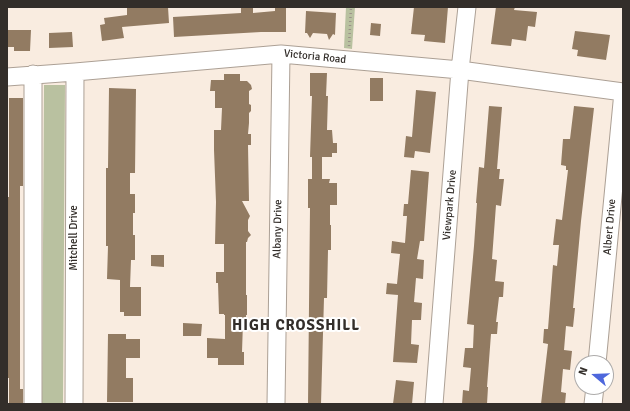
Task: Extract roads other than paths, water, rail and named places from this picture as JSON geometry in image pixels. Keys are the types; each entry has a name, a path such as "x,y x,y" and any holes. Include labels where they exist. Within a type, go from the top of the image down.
{"street":[{"name":"Viewpark Drive","path":"434,404 460,70 467,7"},
{"name":"Victoria Road","path":"7,77 281,54 460,70 623,92"},
{"name":"Albany Drive","path":"276,404 281,54"},
{"name":"Mitchell Drive","path":"74,404 75,72"},
{"path":"33,74 33,404"},
{"name":"Albert Drive","path":"598,355 623,92"}],"district":[{"name":"HIGH CROSSHILL","path":"296,326"}]}
